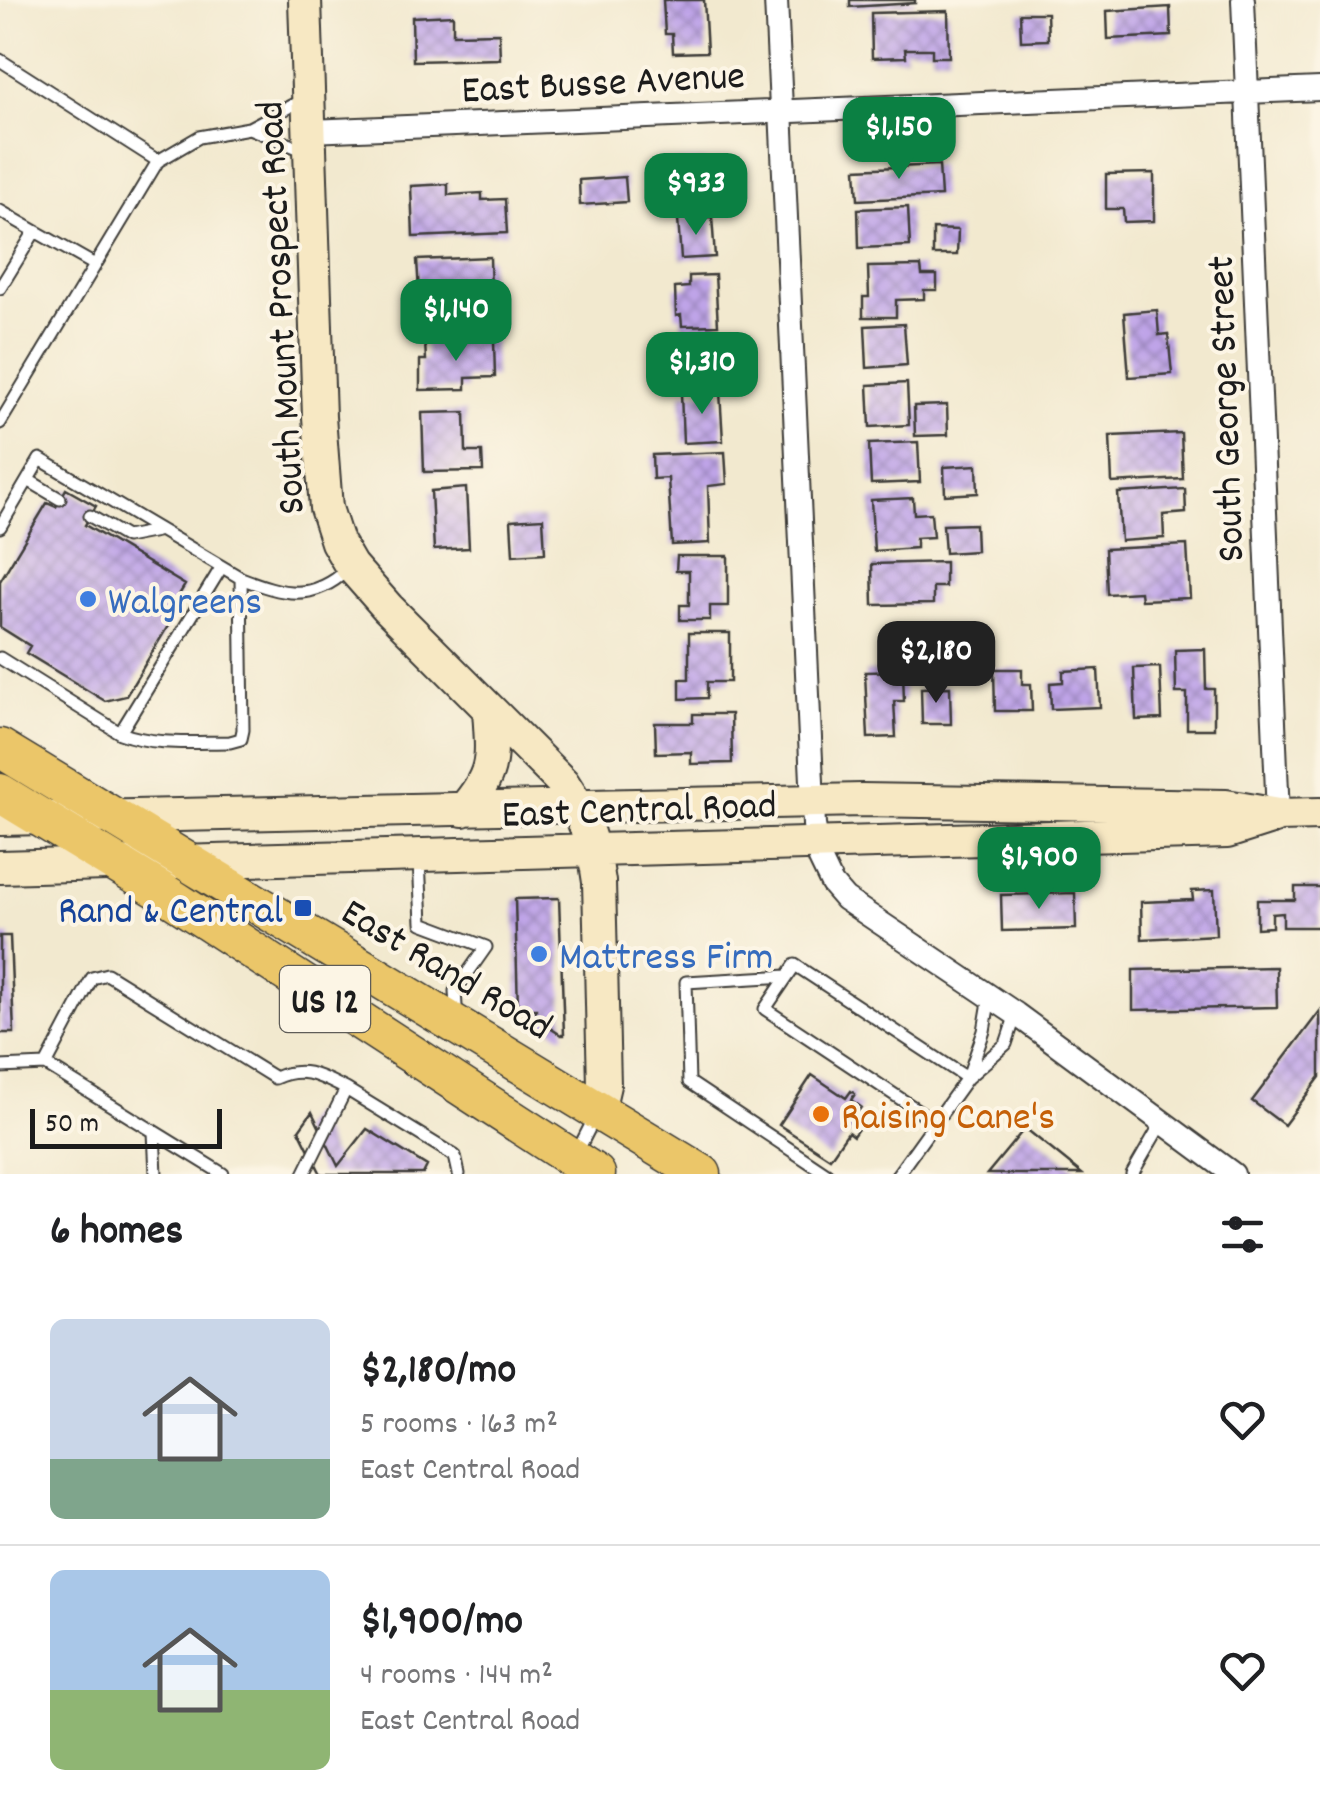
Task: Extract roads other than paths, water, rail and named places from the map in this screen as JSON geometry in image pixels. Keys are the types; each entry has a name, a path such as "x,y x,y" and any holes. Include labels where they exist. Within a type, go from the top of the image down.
{"main road":[{"name":"South Mount Prospect Road","path":"305,0 319,417 326,508 336,542 351,566 563,782 579,807 595,851 599,882 604,1085 598,1111"},
{"path":"463,810 484,786 492,751 489,710"},
{"name":"US 12","path":"0,748 112,816"},
{"name":"US 12","path":"0,793 116,863 578,1169"},
{"name":"East Central Road","path":"0,867 595,851 814,823 1226,806 1278,815 1320,814"},
{"name":"East Central Road","path":"0,819 579,807 814,823"},
{"name":"East Rand Road","path":"112,816 702,1174"}],"street":[{"path":"776,0 814,823 826,875 844,899 1016,1014 1233,1174"},
{"name":"South George Street","path":"1243,0 1278,815"},
{"name":"East Busse Avenue","path":"310,142 781,110 1320,90"}],"lane":[{"path":"0,60 158,161"},
{"path":"0,422 158,161 199,136 248,128 308,97"},
{"path":"248,128 310,142"},
{"path":"0,211 95,265"},
{"path":"0,288 34,231"},
{"path":"0,527 40,459 221,568 267,588 304,592 334,582 351,566"},
{"path":"28,480 60,499"},
{"path":"90,516 126,537 158,531"},
{"path":"120,733 221,568"},
{"path":"0,658 120,733 158,742 240,739 244,730 241,578"},
{"path":"419,855 422,923 486,947 455,992 456,1006"},
{"path":"937,1122 765,1009 787,976 795,965 967,1078"},
{"path":"46,1065 92,978 107,974 275,1078 292,1070 314,1072 346,1089 456,1156 459,1174"},
{"path":"787,976 686,982 690,1082 827,1174"},
{"path":"898,1174 967,1078 984,1031 990,996"},
{"path":"967,1078 1006,1044 1016,1014"},
{"path":"0,1067 46,1065 223,1174"},
{"path":"304,1174 346,1089"},
{"path":"578,1169 598,1111"},
{"path":"1132,1174 1162,1122"},
{"path":"154,1132 156,1174"}],"place":[{"name":"Walgreens","path":"88,599"},
{"name":"Rand & Central","path":"303,908"},
{"name":"Mattress Firm","path":"539,954"},
{"name":"Raising Cane's","path":"821,1114"}]}
